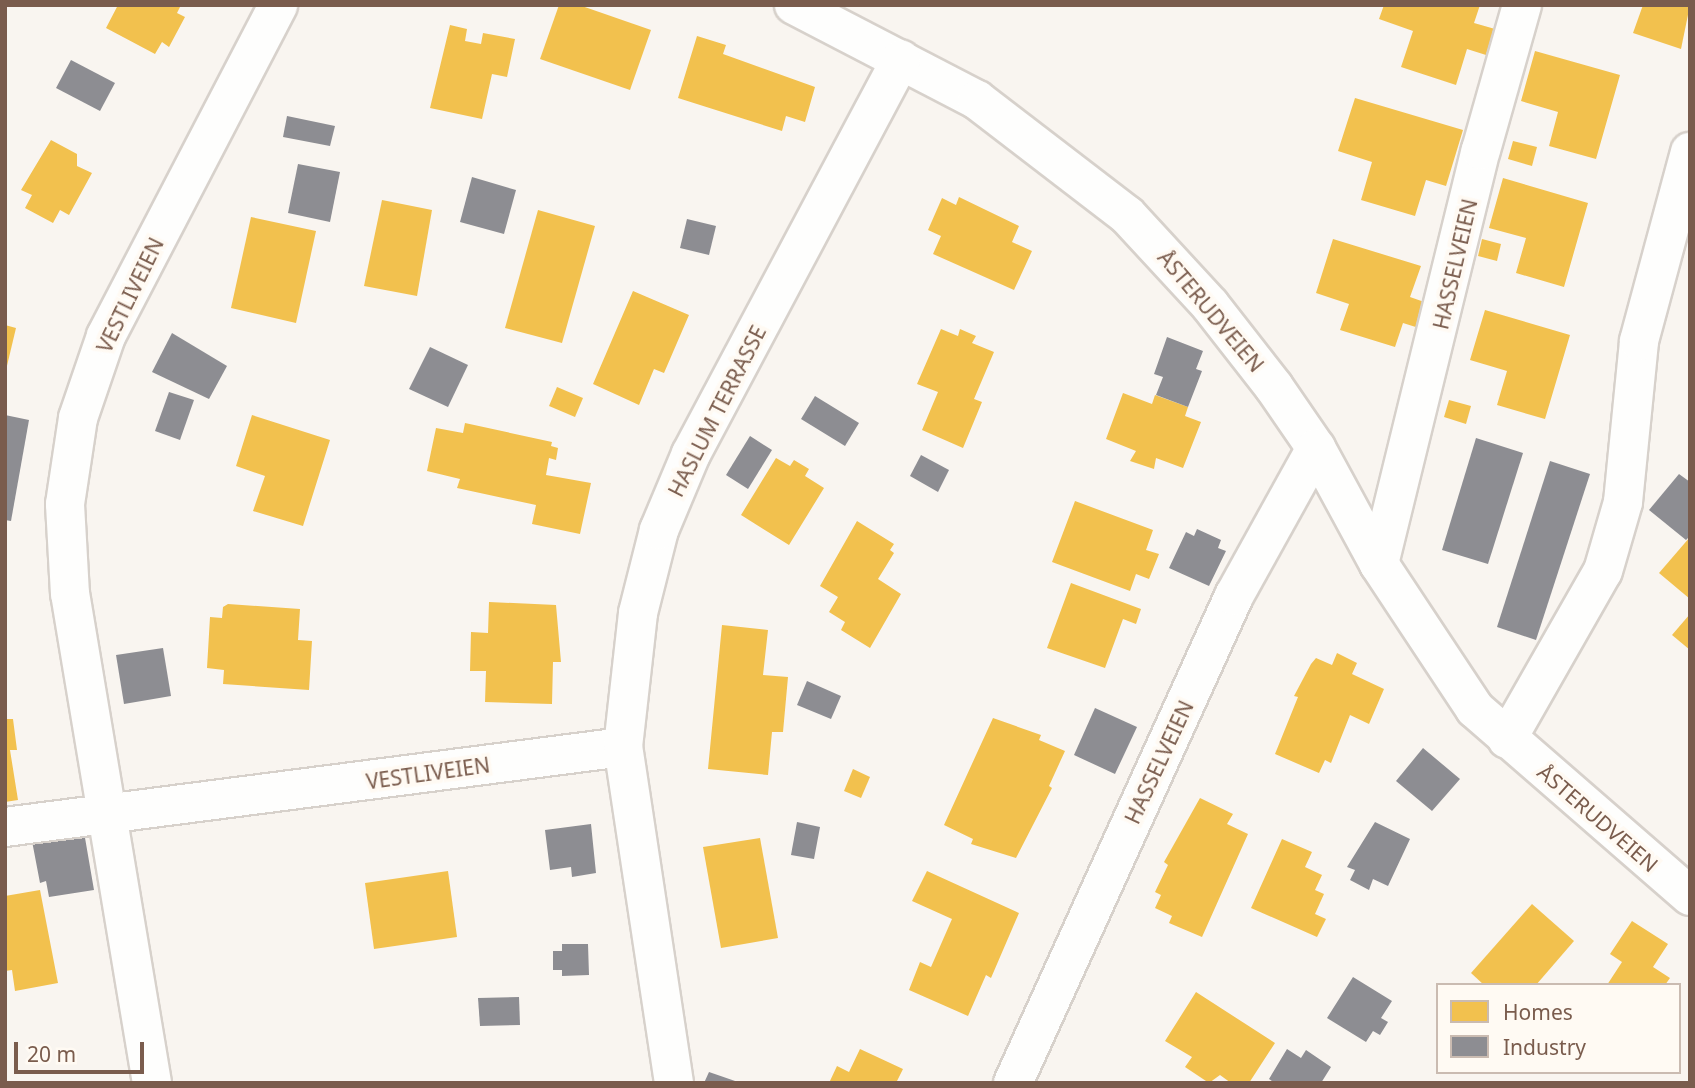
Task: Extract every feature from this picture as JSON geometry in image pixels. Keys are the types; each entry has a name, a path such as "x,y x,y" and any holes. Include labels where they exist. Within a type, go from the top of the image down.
{"street":[{"name":"VESTLIVEIEN","path":"152,1083 70,594 65,505 78,418 106,335 278,5"},
{"name":"ÅSTERUDVEIEN","path":"794,5 977,100 1127,215 1210,305 1316,448 1379,564 1475,709 1690,895"},
{"name":"HASSELVEIEN","path":"1379,564 1481,150 1522,5"},
{"name":"HASLUM TERRASSE","path":"674,1083 623,747 638,613 659,530 691,454 901,59"},
{"path":"1507,739 1603,571 1623,502 1639,341 1690,152"},
{"name":"HASSELVEIEN","path":"1013,1083 1234,596 1316,448"},
{"name":"VESTLIVEIEN","path":"5,827 107,816 623,747"}],"building: Homes":[{"path":"118,5 181,5 177,13 185,17 169,47 162,42 155,54 106,28"},
{"path":"559,5 579,5 651,30 630,90 540,59"},
{"path":"1384,5 1480,5 1474,23 1495,29 1486,55 1467,49 1456,85 1401,67 1413,31 1379,19"},
{"path":"1643,5 1690,5 1681,49 1633,33"},
{"path":"450,25 467,29 465,41 481,44 483,33 515,39 507,77 492,74 482,119 430,108"},
{"path":"697,36 726,45 723,54 815,87 805,122 786,116 782,131 678,98"},
{"path":"1535,51 1620,75 1596,159 1549,146 1558,112 1521,101"},
{"path":"1355,98 1463,130 1446,186 1426,180 1415,216 1361,200 1372,162 1338,151"},
{"path":"51,140 77,154 77,166 92,173 69,215 60,210 53,223 25,208 32,195 21,190"},
{"path":"1513,141 1537,147 1532,166 1508,159"},
{"path":"1503,178 1588,203 1564,287 1516,273 1526,238 1489,228"},
{"path":"959,197 1019,226 1012,242 1032,251 1014,290 933,254 941,236 928,230 942,198 956,205"},
{"path":"382,200 432,210 417,296 364,286"},
{"path":"538,210 595,226 562,343 505,328"},
{"path":"251,217 316,231 296,323 231,308"},
{"path":"1333,239 1421,266 1410,297 1430,304 1422,329 1403,323 1395,347 1340,330 1349,304 1316,293"},
{"path":"1482,239 1501,244 1497,261 1478,256"},
{"path":"633,291 689,315 664,373 654,369 639,405 593,384"},
{"path":"1485,310 1570,335 1545,419 1497,405 1507,371 1470,360"},
{"path":"5,325 16,328 6,370 5,370"},
{"path":"941,329 958,336 960,329 976,336 972,343 994,352 974,399 982,402 963,448 922,430 938,392 917,384"},
{"path":"557,387 583,398 575,417 549,406"},
{"path":"1123,393 1152,404 1155,395 1188,407 1185,416 1201,422 1183,468 1156,458 1154,469 1130,461 1136,451 1106,439"},
{"path":"1449,400 1471,406 1466,424 1444,417"},
{"path":"252,415 330,440 303,526 253,511 265,476 236,466"},
{"path":"465,423 552,442 551,446 558,448 556,460 549,458 546,475 591,483 580,534 532,524 536,505 457,488 460,479 427,471 436,428 463,433"},
{"path":"776,458 790,466 794,460 809,469 805,476 824,488 789,545 741,515"},
{"path":"1075,501 1153,530 1146,550 1159,554 1149,579 1136,574 1130,591 1052,562"},
{"path":"857,521 894,544 890,550 894,553 878,579 901,594 870,648 841,630 845,622 829,612 838,597 820,586"},
{"path":"1690,537 1690,599 1659,573"},
{"path":"1071,583 1141,609 1136,624 1123,619 1105,668 1047,648"},
{"path":"489,602 556,605 561,662 553,662 552,704 485,702 486,671 470,671 471,632 488,633"},
{"path":"228,604 300,609 298,640 312,641 309,690 223,684 224,670 207,668 210,617 222,618 223,607"},
{"path":"1690,614 1690,650 1672,635"},
{"path":"722,625 768,630 763,675 788,677 783,732 772,732 768,775 708,769"},
{"path":"1337,653 1357,663 1352,674 1384,689 1369,724 1350,715 1331,763 1325,760 1319,773 1275,754 1298,697 1294,696 1311,664 1316,658 1332,665"},
{"path":"993,718 1041,735 1039,740 1065,751 1049,786 1052,788 1016,858 971,844 973,839 944,825"},
{"path":"5,719 13,719 17,750 10,750 18,800 5,802"},
{"path":"853,769 870,777 861,798 844,791"},
{"path":"1200,798 1233,814 1227,824 1248,834 1202,937 1169,923 1172,916 1155,908 1161,895 1155,892 1168,865 1164,862"},
{"path":"760,838 778,938 721,948 703,847"},
{"path":"1282,839 1312,852 1305,867 1322,875 1315,890 1324,894 1315,914 1326,919 1317,937 1251,908"},
{"path":"448,871 457,937 374,949 365,883"},
{"path":"927,871 1019,913 991,978 986,975 968,1016 909,990 920,962 931,967 952,919 912,901"},
{"path":"40,890 58,983 15,991 12,970 5,971 5,896"},
{"path":"1532,904 1574,941 1538,983 1482,983 1471,973"},
{"path":"1632,921 1668,944 1653,967 1670,978 1666,983 1608,983 1622,962 1610,954"},
{"path":"1196,992 1275,1043 1249,1083 1231,1083 1220,1075 1209,1083 1185,1067 1192,1057 1165,1041"},
{"path":"860,1049 903,1069 896,1083 829,1083 837,1066 849,1072"}],"building: Industry":[{"path":"71,60 115,83 100,111 56,88"},
{"path":"287,116 335,126 330,146 283,137"},
{"path":"298,164 340,172 330,222 288,213"},
{"path":"472,177 516,190 504,234 460,222"},
{"path":"687,219 716,226 709,255 680,248"},
{"path":"172,333 227,366 209,399 152,372"},
{"path":"1167,337 1203,351 1196,369 1202,371 1188,407 1156,395 1163,377 1154,374"},
{"path":"430,347 468,365 448,407 409,389"},
{"path":"169,392 194,400 180,440 155,431"},
{"path":"815,396 859,423 845,446 801,419"},
{"path":"5,415 29,420 11,521 5,520"},
{"path":"750,436 772,450 748,489 726,475"},
{"path":"1476,438 1523,453 1488,564 1442,550"},
{"path":"921,455 949,470 938,492 910,476"},
{"path":"1550,461 1590,474 1536,640 1497,627"},
{"path":"1679,474 1690,482 1690,536 1686,540 1649,510"},
{"path":"1197,529 1221,540 1218,548 1226,551 1209,586 1169,568 1186,532 1194,536"},
{"path":"163,648 171,696 124,704 116,655"},
{"path":"807,681 841,696 831,719 797,705"},
{"path":"1095,708 1137,727 1115,774 1074,755"},
{"path":"1423,748 1460,779 1432,811 1396,781"},
{"path":"797,822 820,827 814,859 791,855"},
{"path":"1375,822 1410,839 1388,886 1373,879 1369,890 1350,880 1355,870 1347,867"},
{"path":"591,824 596,873 572,877 571,867 550,870 545,830"},
{"path":"84,832 94,890 49,897 46,881 40,883 32,841"},
{"path":"562,944 588,944 589,975 562,976 562,970 553,970 553,951 562,951"},
{"path":"1353,977 1392,1001 1381,1018 1388,1022 1380,1035 1373,1031 1366,1042 1327,1018"},
{"path":"519,997 520,1025 480,1026 478,998"},
{"path":"1287,1049 1301,1058 1306,1050 1331,1067 1321,1083 1275,1083 1269,1079"},
{"path":"709,1072 738,1082 738,1083 704,1083"}]}
